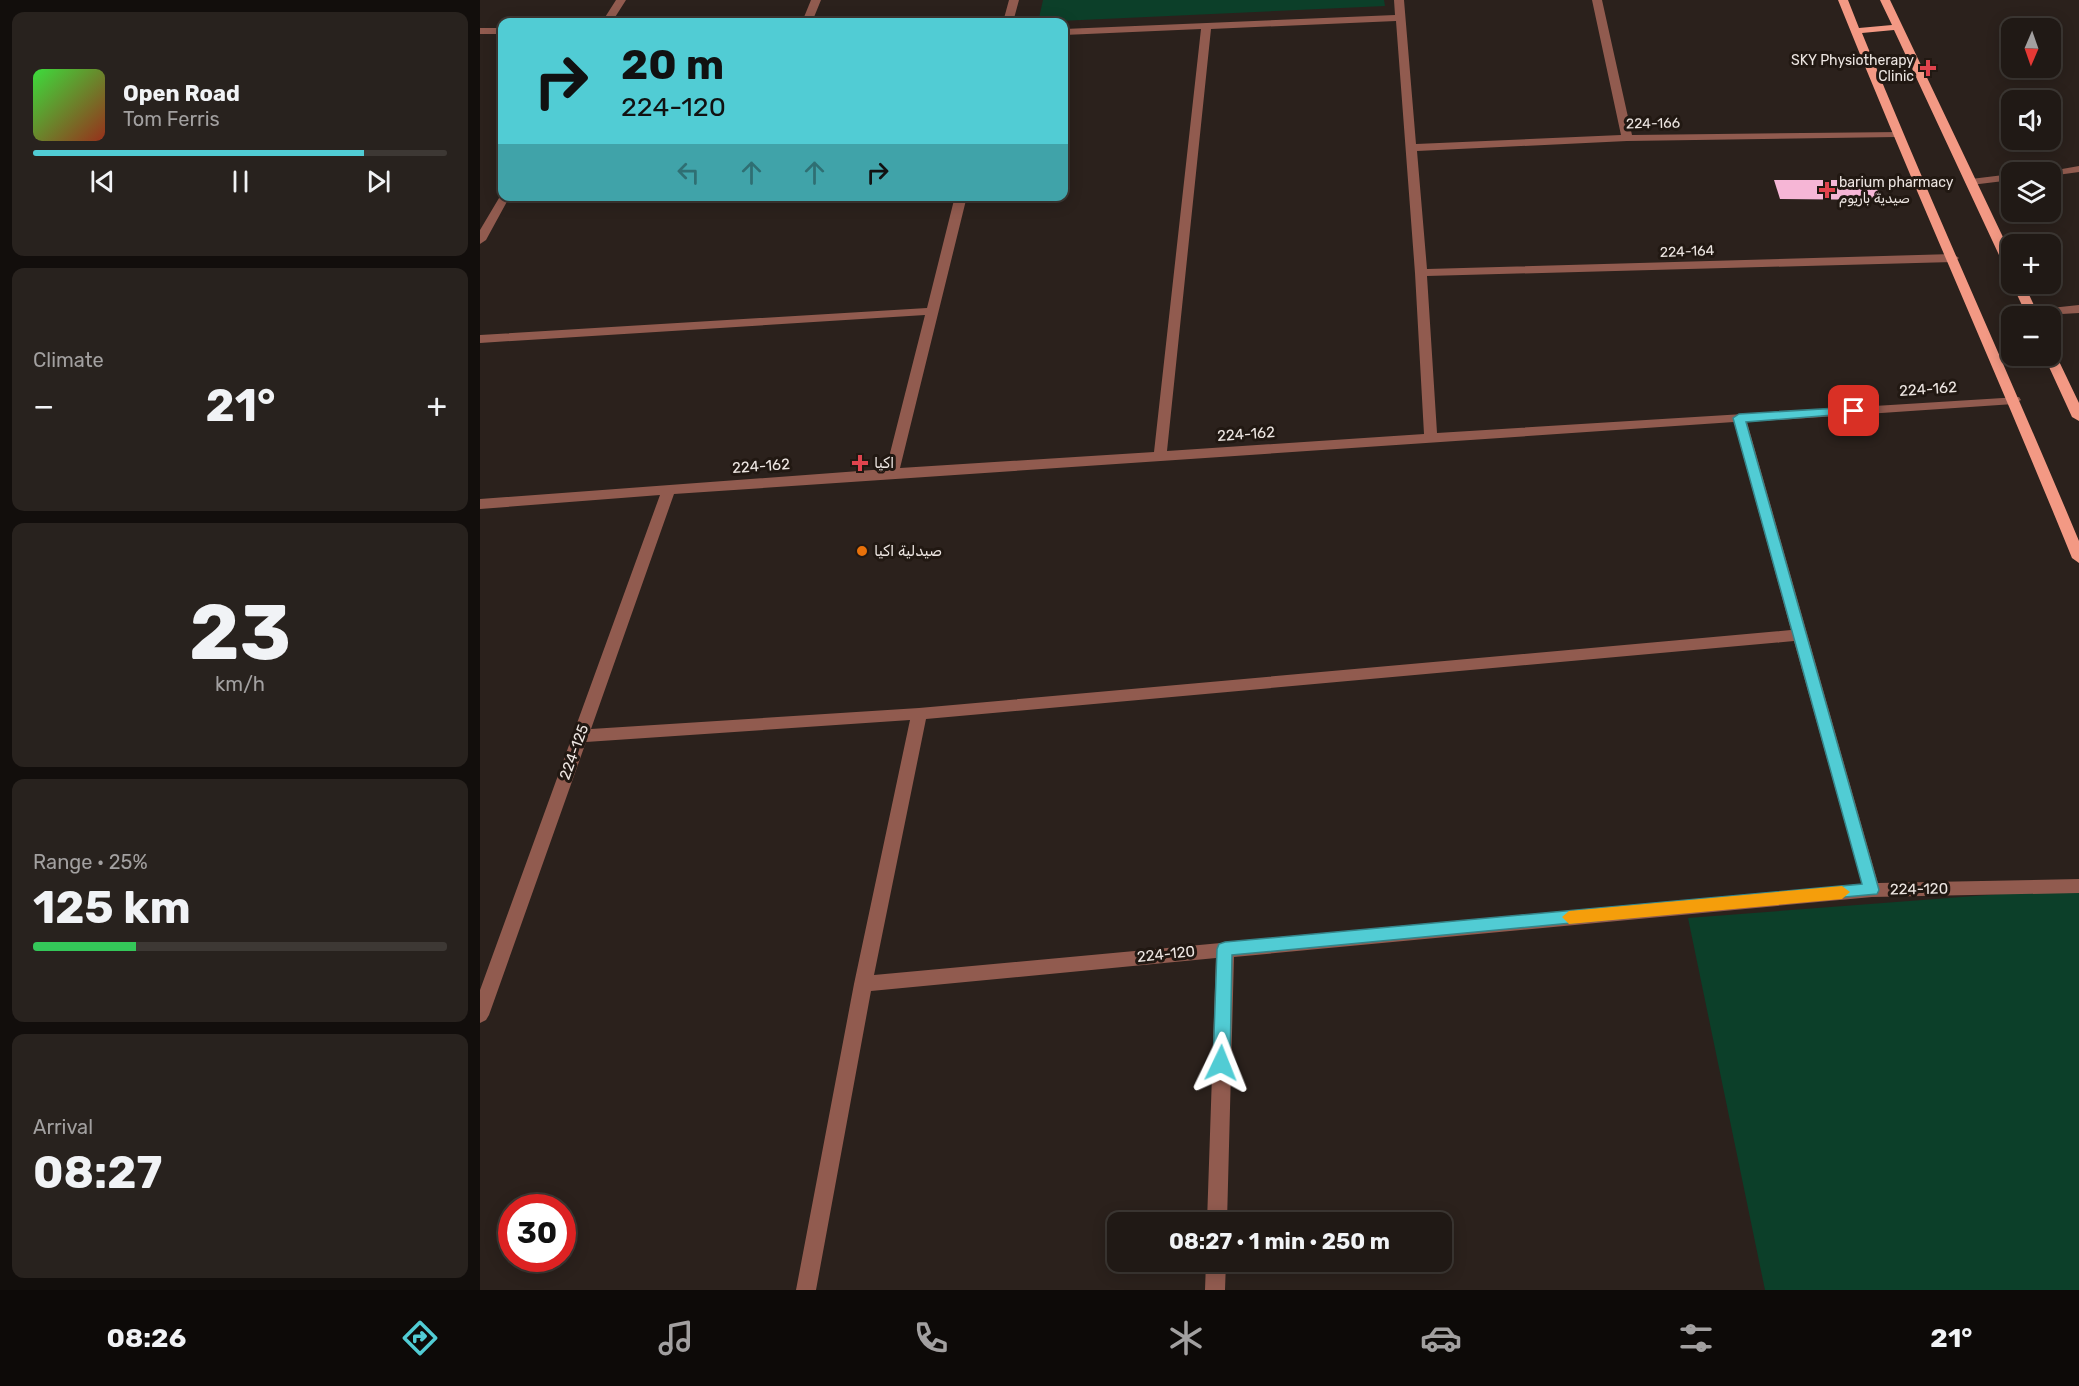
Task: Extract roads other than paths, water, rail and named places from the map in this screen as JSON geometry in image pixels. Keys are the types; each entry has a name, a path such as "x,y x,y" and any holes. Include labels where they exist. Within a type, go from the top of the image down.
{"main road":[{"path":"1843,0 1897,134 2014,400 2079,558"},
{"path":"1885,0 2001,246"},
{"path":"1856,32 1898,27"},
{"path":"2055,366 2079,417"}],"street":[{"path":"610,18 621,0"},
{"path":"809,18 816,0"},
{"path":"1009,18 1014,0"},
{"path":"1399,0 1421,273 1431,438"},
{"path":"1597,0 1628,138"},
{"path":"1068,32 1399,18"},
{"path":"1160,456 1206,26"},
{"path":"480,31 498,31"},
{"name":"224-166","path":"1410,148 1628,138 1897,134"},
{"path":"2061,171 2079,169"},
{"path":"1971,182 2001,178"},
{"path":"480,240 502,201"},
{"path":"892,473 960,201"},
{"name":"224-164","path":"1421,273 1953,258"},
{"path":"2061,311 2079,309"},
{"path":"480,339 931,311"},
{"name":"224-162","path":"480,504 892,473 2014,400"},
{"path":"1739,418 1798,635 1872,890"},
{"name":"224-125","path":"480,1015 669,490"},
{"path":"580,736 919,714 1798,635"},
{"path":"806,1290 863,984 919,714"},
{"name":"224-120","path":"863,984 1872,890 2079,886"},
{"path":"1217,1212 1225,949"},
{"path":"1215,1290 1216,1272"}],"place":[{"name":"SKY Physiotherapy Clinic","path":"1928,68"},
{"name":"barium pharmacy صيدية باريوم","path":"1827,190"},
{"name":"اكيا","path":"860,463"},
{"name":"صيدلية اكيا","path":"862,551"}]}
